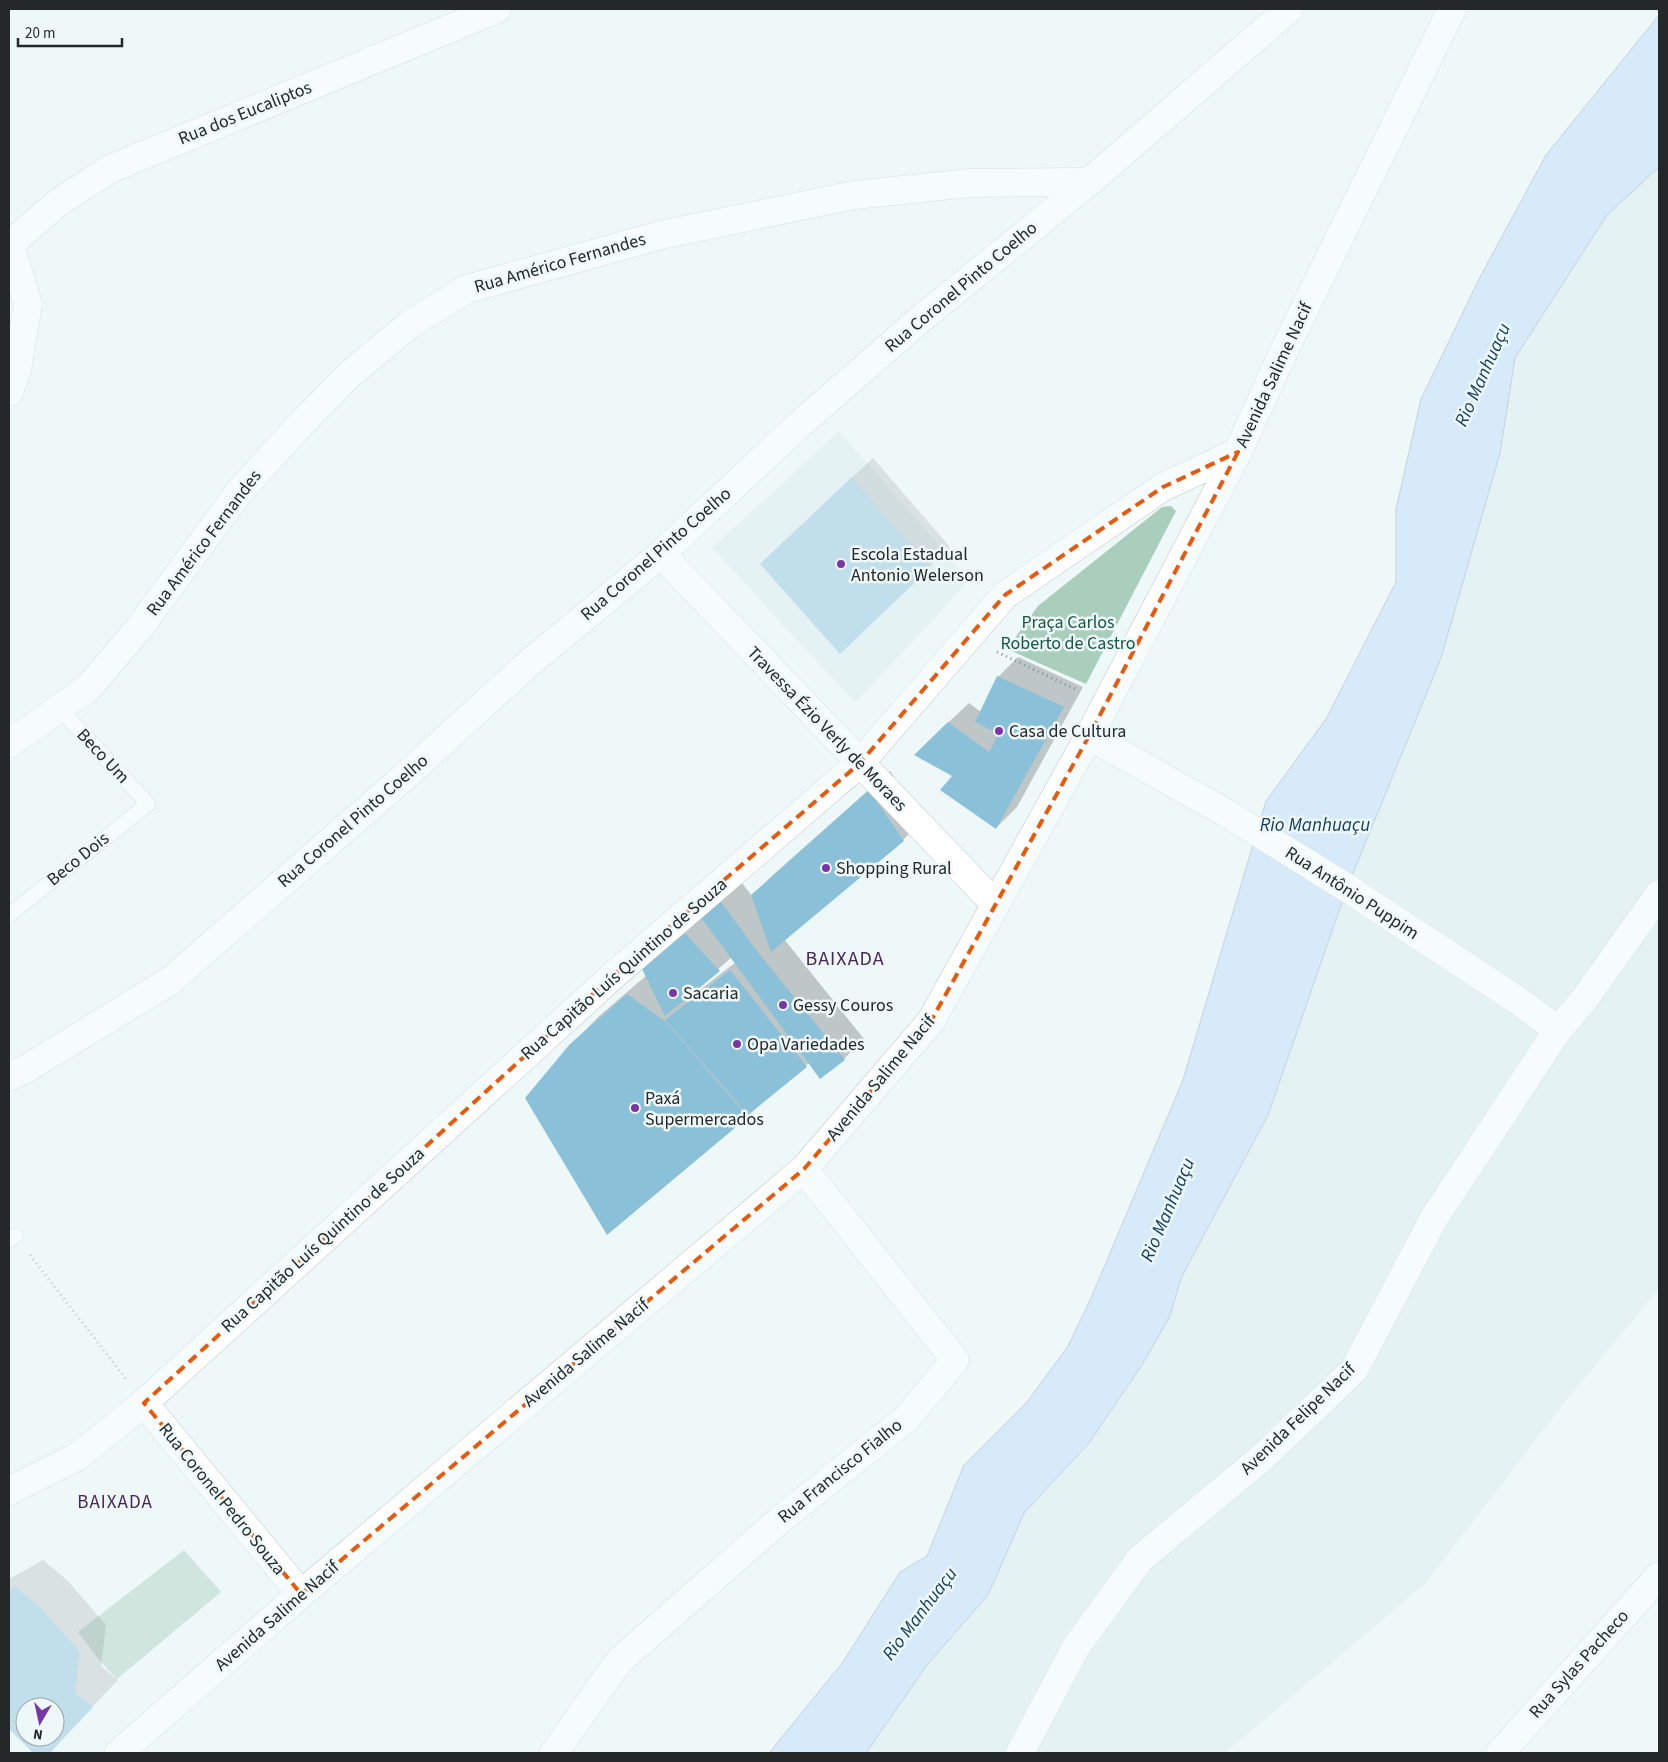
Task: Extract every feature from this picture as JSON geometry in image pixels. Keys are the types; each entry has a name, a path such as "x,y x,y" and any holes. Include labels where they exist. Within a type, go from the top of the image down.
{"street":[{"name":"Rua dos Eucaliptos","path":"9,244 59,202 110,169 497,9"},
{"name":"Rua Coronel Pinto Coelho","path":"9,1077 30,1067 170,981 403,778 528,664 661,554 800,424 923,317 1089,182 1289,9"},
{"name":"Avenida Salime Nacif","path":"119,1753 300,1594 804,1169 932,1021 1089,736 1238,452 1287,346 1452,9"},
{"name":"Rua Américo Fernandes","path":"9,744 88,688 140,627 238,492 350,374 410,324 467,289 661,235 854,195 970,183 1089,182"},
{"path":"9,244 28,304 17,370 9,392"},
{"name":"Rua Capitão Luís Quintino de Souza","path":"9,1491 77,1457 144,1403 614,974 860,763 1005,595 1163,487 1238,452"},
{"name":"Travessa Ézio Verly de Moraes","path":"661,554 995,904"},
{"name":"Rua Antônio Puppim","path":"1089,736 1228,814 1361,897 1517,1000 1558,1030"},
{"name":"Avenida Felipe Nacif","path":"1020,1753 1076,1647 1140,1559 1265,1455 1354,1370 1434,1218 1558,1030 1583,1001 1659,894"},
{"name":"Rua Francisco Fialho","path":"554,1753 619,1661 781,1519 907,1418 955,1360 804,1169"},
{"name":"Rua Coronel Pedro Souza","path":"144,1403 300,1594"},
{"name":"Rua Sylas Pacheco","path":"1500,1753 1659,1576"}],"lane":[{"name":"Beco Um","path":"59,708 148,804"},
{"name":"Beco Dois","path":"9,915 148,804"}],"path":[{"path":"1003,645 997,652 1106,704"},
{"path":"12,1238 144,1403"}],"highlighted area":[{"path":"1238,452 1089,736 931,1021 804,1169 301,1594 144,1403 615,974 860,763 1005,595 1163,487"}],"shaded area":[{"path":"1659,167 1659,1289 1569,1397 1426,1583 1225,1753 866,1753 927,1665 988,1595 1024,1513 1089,1443 1170,1316 1181,1278 1268,1115 1347,888 1441,658 1500,453 1515,358 1607,215"},
{"name":"Escola Estadual Antonio Welerson","path":"839,431 970,580 855,703 712,548"}],"green space":[{"name":"Praça Carlos Roberto de Castro","path":"1171,506 1176,511 1086,684 1007,649 1038,606 1162,507"},
{"path":"184,1550 221,1592 117,1679 100,1661 78,1632"}],"water":[{"name":"Rio Manhuaçu","path":"1659,15 1659,167 1607,215 1515,358 1500,453 1441,658 1347,888 1268,1115 1181,1278 1170,1316 1142,1365 1089,1443 1024,1513 988,1595 927,1665 866,1753 769,1753 843,1662 900,1572 927,1556 964,1465 1027,1402 1068,1346 1091,1298 1183,1080 1266,801 1326,719 1396,582 1396,509 1421,399 1479,279 1546,155"}],"building":[{"path":"852,477 930,568 840,654 760,564"},
{"path":"997,676 1064,707 996,829 940,790 952,776 914,755 948,722 989,752 999,734 975,722"},
{"name":"Shopping Rural","path":"869,790 904,841 771,952 751,895"},
{"name":"Gessy Couros","path":"718,898 757,951 845,1060 820,1079 697,912"},
{"name":"Sacaria","path":"681,929 720,971 665,1016 641,967"},
{"name":"Opa Variedades","path":"730,970 807,1067 748,1115 665,1020"},
{"name":"Paxá Supermercados","path":"627,994 666,1022 748,1117 607,1235 525,1098 570,1044"},
{"path":"15,1586 41,1608 80,1652 75,1693 93,1707 65,1737 65,1697 15,1697 15,1735 9,1729 9,1590"},
{"path":"27,1747 56,1747 50,1753 33,1753"}],"place":[{"name":"Escola Estadual Antonio Welerson","path":"841,564"},
{"name":"Casa de Cultura","path":"999,731"},
{"name":"Shopping Rural","path":"826,868"},
{"name":"Sacaria","path":"673,993"},
{"name":"Gessy Couros","path":"783,1005"},
{"name":"Opa Variedades","path":"737,1044"},
{"name":"Paxá Supermercados","path":"635,1108"}],"district":[{"name":"BAIXADA","path":"845,959"},
{"name":"BAIXADA","path":"115,1502"}]}
